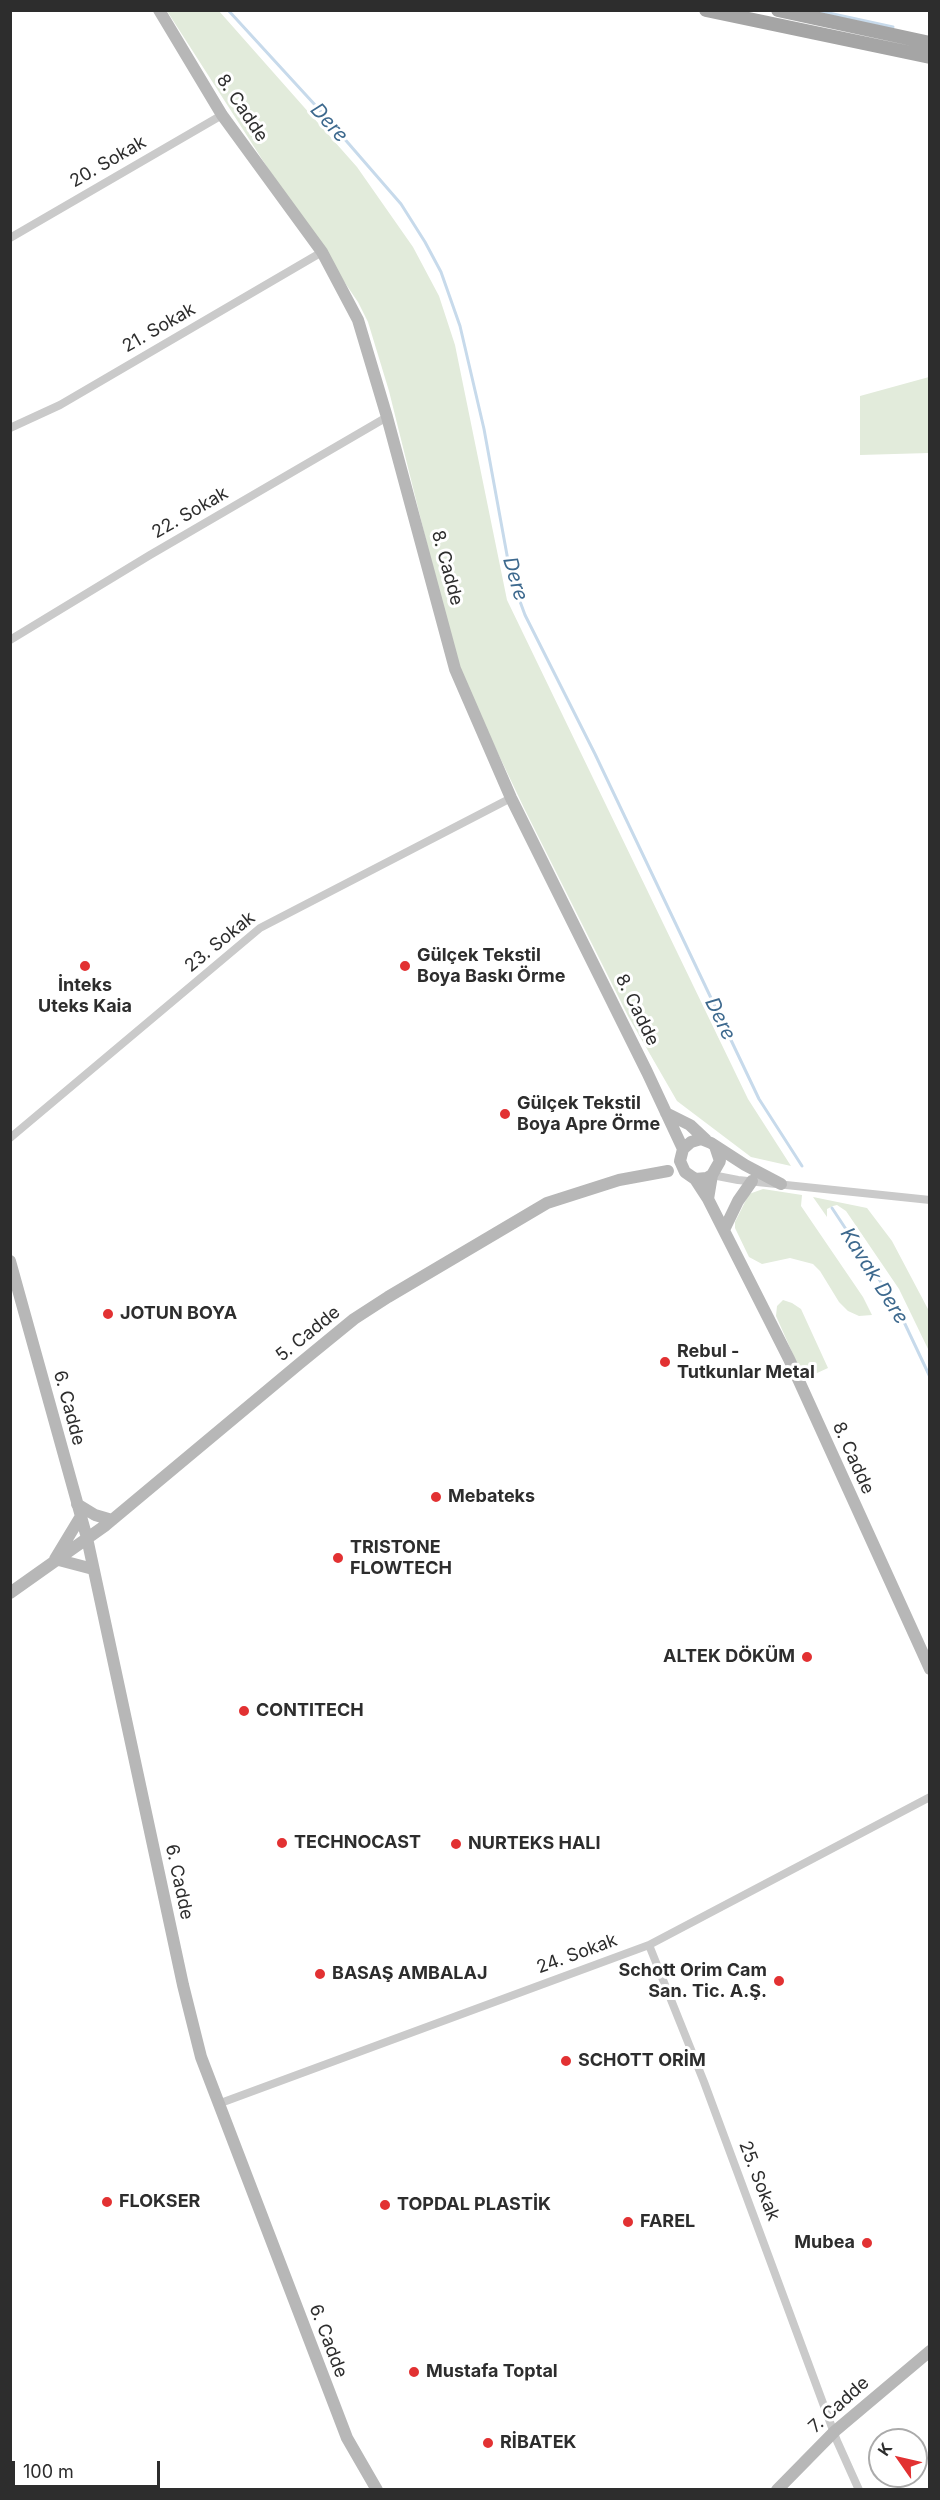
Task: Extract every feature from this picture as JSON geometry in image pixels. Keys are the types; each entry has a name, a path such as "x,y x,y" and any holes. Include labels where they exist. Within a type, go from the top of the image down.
{"main road":[{"path":"706,10 930,57"},
{"path":"778,10 930,43"}],"street":[{"name":"8. Cadde","path":"159,10 222,115 322,252 358,320 387,417 455,669 511,798 666,1113 682,1155"},
{"name":"20. Sokak","path":"10,238 222,115"},
{"name":"21. Sokak","path":"10,428 60,405 322,252"},
{"name":"22. Sokak","path":"10,640 150,555 387,417"},
{"name":"23. Sokak","path":"10,1138 260,928 511,798"},
{"path":"666,1113 690,1125 711,1143 781,1184"},
{"path":"711,1143 696,1140 668,1171 692,1177 707,1178 712,1175 930,1200"},
{"path":"708,1199 712,1175 720,1161 711,1143"},
{"path":"682,1155 682,1167 692,1177"},
{"name":"5. Cadde","path":"10,1593 112,1520 354,1319 388,1297 547,1203 619,1180 668,1171"},
{"name":"8. Cadde","path":"692,1177 708,1199 789,1359 930,1669"},
{"path":"724,1230 738,1201 752,1181"},
{"name":"6. Cadde","path":"10,1261 87,1538 183,1985 201,2057 347,2438 377,2490"},
{"path":"93,1569 56,1559 79,1510 112,1520"},
{"name":"24. Sokak","path":"218,2104 649,1945 930,1797"},
{"name":"25. Sokak","path":"649,1945 704,2082 837,2441 859,2490"},
{"name":"7. Cadde","path":"777,2490 835,2431 930,2351"}],"green space":[{"path":"167,11 219,11 357,167 413,247 439,296 455,345 507,600 748,1099 791,1166 751,1157 677,1101 628,1016 524,808 458,669 389,391 368,322 358,302 285,195"},
{"path":"929,377 929,453 860,455 860,396"},
{"path":"763,1189 802,1195 801,1206 863,1297 872,1315 859,1316 848,1311 839,1302 820,1271 813,1264 790,1258 762,1264 749,1257 735,1228 735,1222 749,1194"},
{"path":"813,1197 867,1208 892,1241 929,1311 929,1351 899,1289 846,1211 837,1205 833,1206 827,1209 827,1217"},
{"path":"783,1300 801,1309 828,1368 804,1379 776,1316 777,1306"}],"waterway":[{"name":"Dere","path":"228,10 401,204 441,272 460,326 484,429 511,577 525,615 595,754 759,1099 802,1166"},
{"path":"815,10 893,27"},
{"name":"Kavak Dere","path":"832,1208 896,1305 930,1377"}],"place":[{"name":"İnteks Uteks Kaia","path":"85,966"},
{"name":"Gülçek Tekstil Boya Baskı Örme","path":"405,966"},
{"name":"Gülçek Tekstil Boya Apre Örme","path":"505,1114"},
{"name":"JOTUN BOYA","path":"108,1314"},
{"name":"Rebul - Tutkunlar Metal","path":"665,1362"},
{"name":"Mebateks","path":"436,1497"},
{"name":"TRISTONE FLOWTECH","path":"338,1558"},
{"name":"ALTEK DÖKÜM","path":"807,1657"},
{"name":"CONTITECH","path":"244,1711"},
{"name":"TECHNOCAST","path":"282,1843"},
{"name":"NURTEKS HALI","path":"456,1844"},
{"name":"BASAŞ AMBALAJ","path":"320,1974"},
{"name":"Schott Orim Cam San. Tic. A.Ş.","path":"779,1981"},
{"name":"SCHOTT ORİM","path":"566,2061"},
{"name":"FLOKSER","path":"107,2202"},
{"name":"TOPDAL PLASTİK","path":"385,2205"},
{"name":"FAREL","path":"628,2222"},
{"name":"Mubea","path":"867,2243"},
{"name":"Mustafa Toptal","path":"414,2372"},
{"name":"RİBATEK","path":"488,2443"}]}
